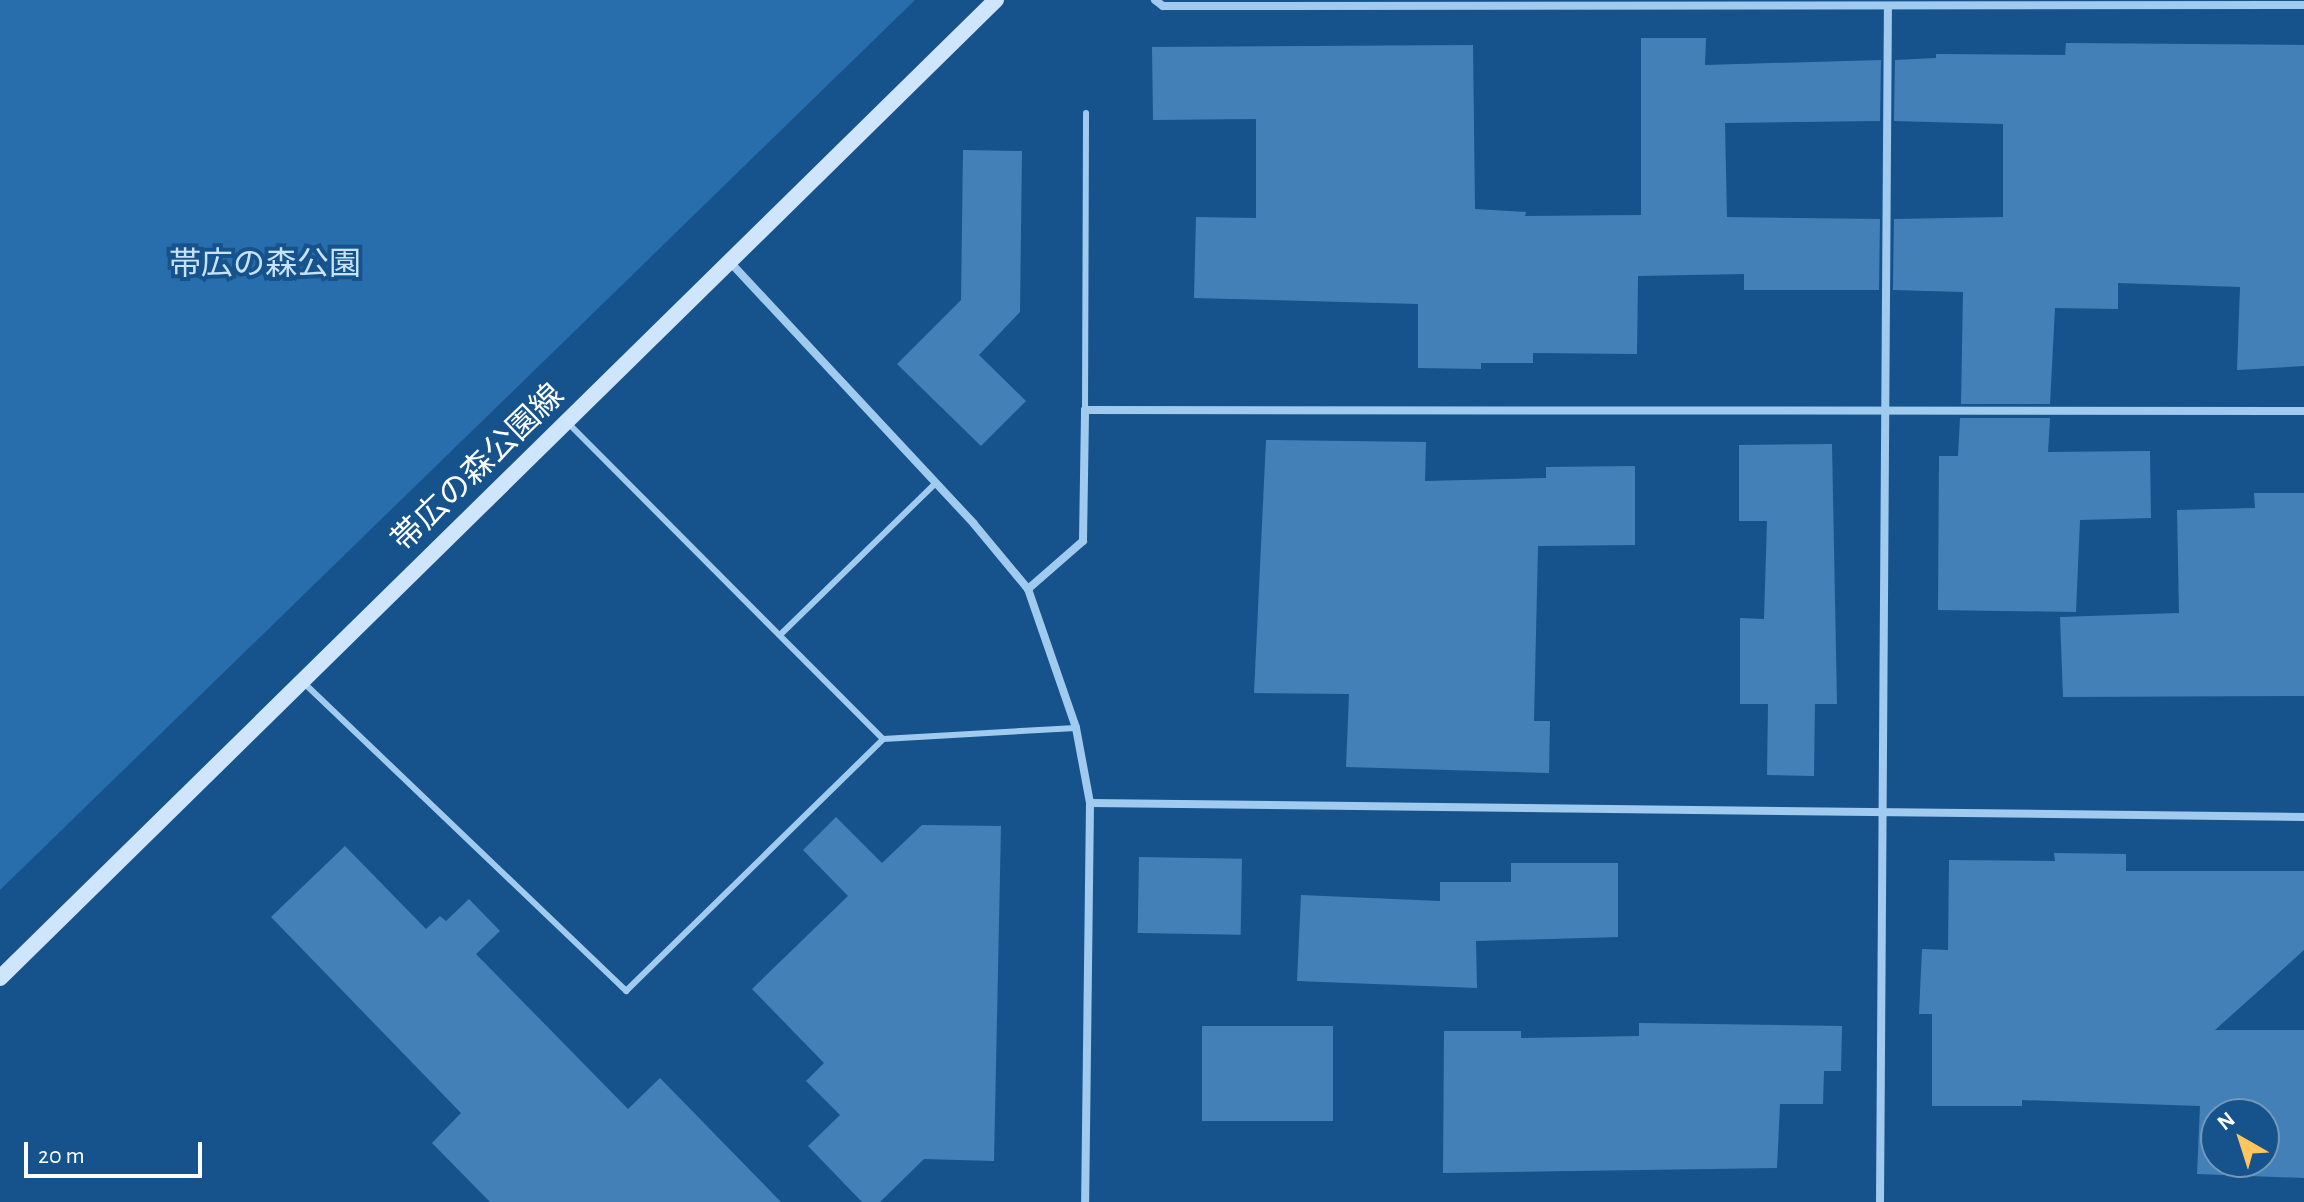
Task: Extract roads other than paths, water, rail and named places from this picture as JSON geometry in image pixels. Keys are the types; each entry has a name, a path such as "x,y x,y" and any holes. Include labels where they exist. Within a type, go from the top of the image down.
{"main road":[{"name":"帯広の森公園線","path":"0,978 996,0"}],"street":[{"path":"1155,0 1163,6 1613,1 1888,8 2172,2 2304,5"},
{"path":"1880,1202 1881,816 1889,411 1888,8"},
{"path":"729,261 936,483 1028,589 1076,728 1090,803 1085,1202"},
{"path":"1028,589 1083,541 1085,410 2304,411"},
{"path":"1090,803 1881,816 2304,817"}],"lane":[{"path":"1085,410 1086,113"},
{"path":"566,421 883,739"},
{"path":"780,635 936,483"},
{"path":"302,680 626,991 883,739 1076,728"}],"park label":[{"name":"帯広の森公園","path":"265,264"}]}
